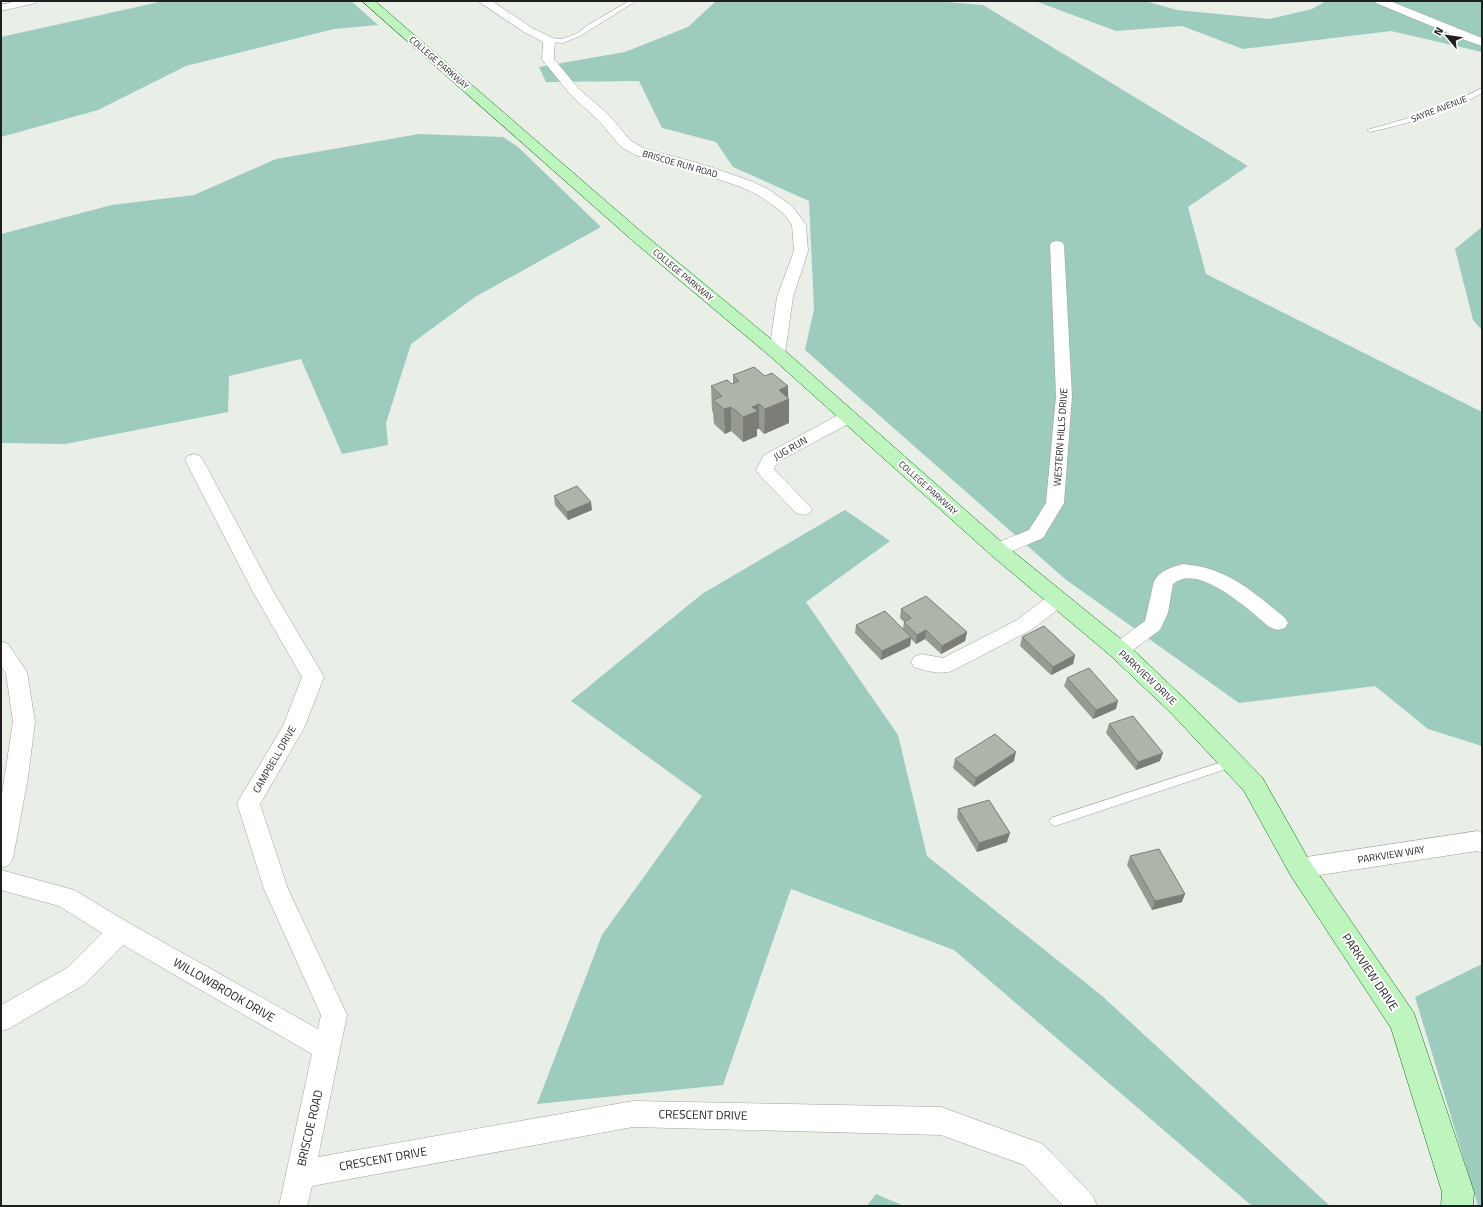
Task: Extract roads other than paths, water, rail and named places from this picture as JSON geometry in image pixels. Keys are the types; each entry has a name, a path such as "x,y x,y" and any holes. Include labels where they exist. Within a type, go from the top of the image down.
{"street":[{"path":"1,8 32,1"},
{"name":"COLLEGE PARKWAY","path":"368,1 639,238 777,353 998,550"},
{"path":"484,1 528,30 549,40"},
{"path":"1380,1 1482,42"},
{"name":"BRISCOE RUN ROAD","path":"549,40 548,59 575,92 605,119 625,143 640,152 693,166 763,192 787,209 799,225 801,251 785,297 777,353"},
{"name":"WESTERN HILLS DRIVE","path":"998,550 1036,534 1055,503 1064,396 1057,245"},
{"name":"JUG RUN","path":"804,509 765,470 770,459 848,417"},
{"name":"CAMPBELL DRIVE","path":"194,460 263,592 313,677 293,728 248,803 276,889 334,1015 328,1049"},
{"name":"PARKVIEW DRIVE","path":"998,550 1119,650 1179,707 1231,763 1253,784 1300,868 1404,1022 1458,1192 1457,1206"},
{"path":"1119,650 1153,625 1158,613 1164,581 1172,574 1182,571 1197,572 1232,586 1278,623"},
{"path":"921,662 945,666 1024,625 1057,600"},
{"path":"1,649 16,672 24,722 17,777 1,858"},
{"name":"PARKVIEW WAY","path":"1300,868 1478,841 1482,843"},
{"name":"WILLOWBROOK DRIVE","path":"1,880 65,897 120,931 328,1049"},
{"path":"1,1019 76,976 120,931"},
{"name":"BRISCOE ROAD","path":"293,1206 328,1049"},
{"name":"CRESCENT DRIVE","path":"300,1174 633,1114 941,1121 1033,1154 1083,1206"}],"lane":[{"path":"549,40 563,41 578,35 590,26 633,1"},
{"name":"SAYRE AVENUE","path":"1370,130 1420,118 1467,100 1482,90"},
{"path":"1055,821 1231,763"}]}
